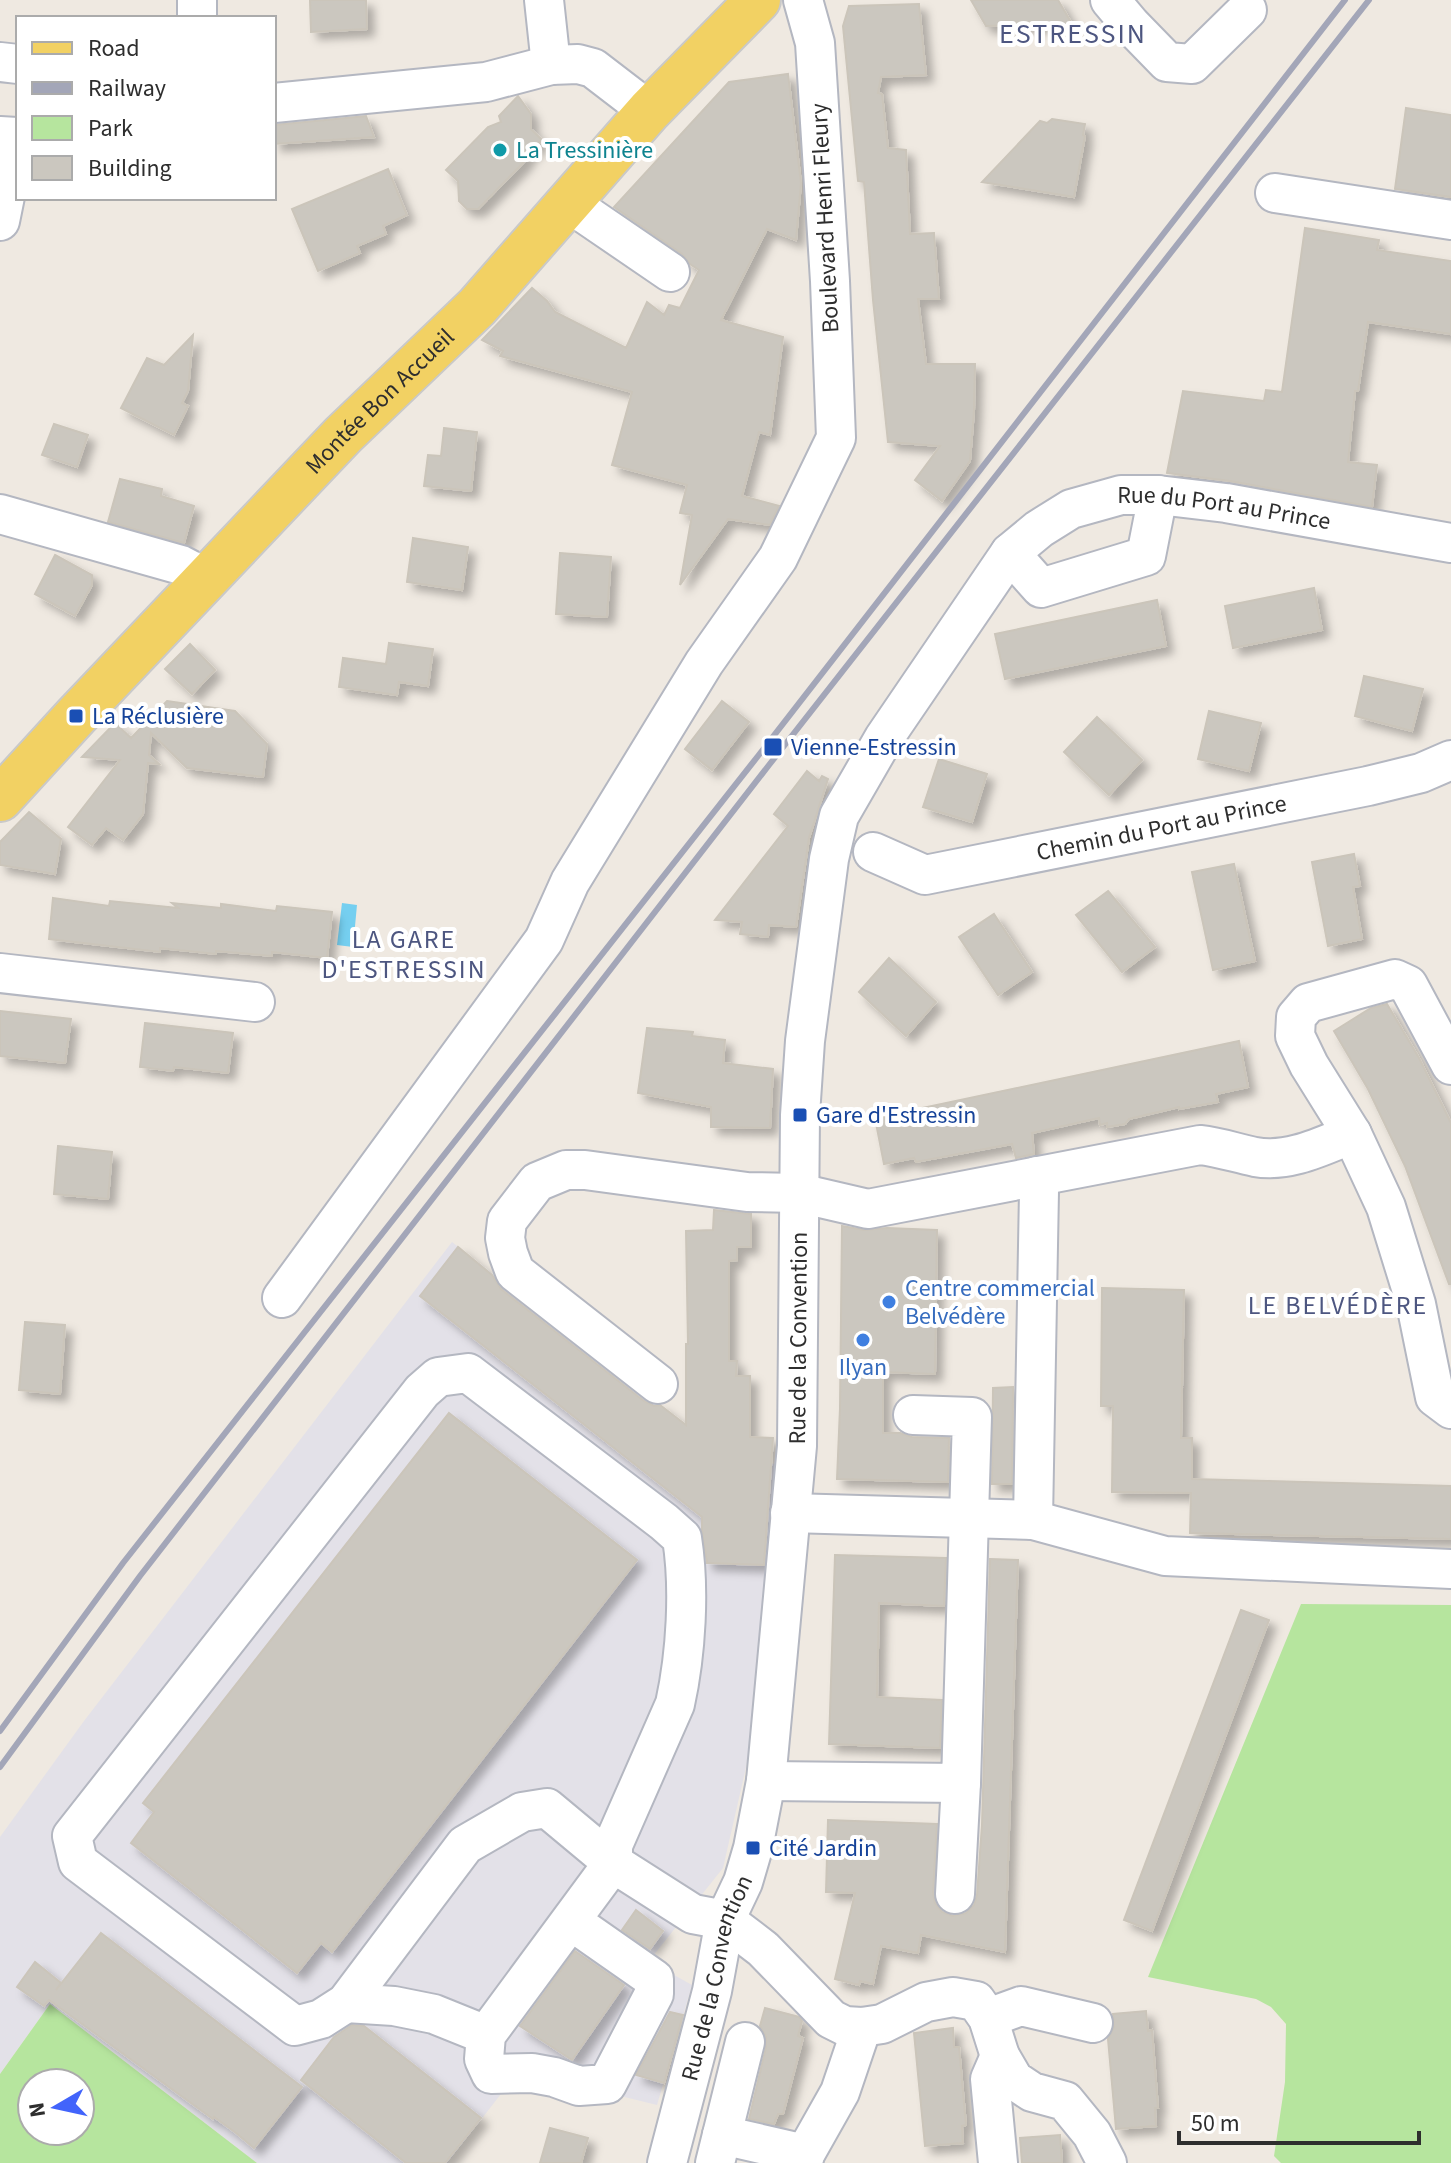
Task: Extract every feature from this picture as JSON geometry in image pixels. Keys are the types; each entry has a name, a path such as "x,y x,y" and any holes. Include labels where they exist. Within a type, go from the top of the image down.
{"main road":[{"name":"Montée Bon Accueil","path":"0,799 343,435 477,307 649,111 758,0"}],"street":[{"path":"544,0 551,65"},
{"name":"Boulevard Henri Fleury","path":"282,1298 544,940 570,882 696,676 778,558 836,438 815,43 803,0"},
{"path":"1121,13 1167,62 1192,64 1247,10"},
{"path":"276,103 486,82 551,65 578,64 593,68 649,111"},
{"path":"0,221 16,142"},
{"path":"1275,193 1451,220"},
{"path":"569,203 670,272"},
{"name":"Rue du Port au Prince","path":"1010,553 1039,529 1071,509 1121,495 1158,495 1226,503 1451,543"},
{"path":"1010,553 1041,588 1146,556 1158,495"},
{"path":"0,514 181,565 206,578"},
{"name":"Rue de la Convention","path":"667,2163 712,1991 725,1920 743,1882 766,1781 797,1446 800,1115 805,1041 829,859 839,816 884,738 1010,553"},
{"name":"Chemin du Port au Prince","path":"873,852 925,875 1368,786 1421,773 1451,760"},
{"path":"0,973 255,1002"},
{"path":"1451,1065 1408,985 1395,979 1308,1003 1296,1017 1295,1036 1309,1065 1352,1134 1386,1207 1416,1304 1435,1397 1451,1409"},
{"path":"658,1384 515,1272 505,1238 507,1221 537,1182 566,1170 585,1170 747,1192 799,1193 868,1209 1200,1145 1258,1157 1283,1156 1310,1151 1352,1134"},
{"path":"1033,1520 1037,1176"},
{"path":"571,1921 654,1979 654,1994 607,2084 579,2086 532,2073 491,2074 484,2059 486,2035 613,1863 613,1845 675,1704 680,1679 686,1584 682,1538 468,1373 438,1377 422,1391 72,1836 78,1862 295,2026 321,2019 346,2003 465,1845 522,1812 547,1808 613,1863 693,1914 725,1920 763,1949 831,2019 845,2026 882,2024 926,2002 953,1997 976,2001 988,2018 1000,2056 1014,2080 1032,2092 1065,2101 1092,2134 1107,2163"},
{"path":"913,1415 972,1417 971,1518 955,1894"},
{"path":"790,1513 1033,1520 1165,1556 1451,1569"},
{"path":"766,1781 961,1783"},
{"path":"346,2003 394,2006 434,2014 486,2035"},
{"path":"988,2018 1021,2006 1093,2023"},
{"path":"745,2042 719,2149 804,2158 840,2092 862,2027"},
{"path":"998,2163 990,2079 1000,2056"}],"shaded area":[{"path":"452,1242 726,1456 775,1464 752,1741 723,1868 649,1961 692,1985 657,2105 519,2071 447,2163 257,2163 50,2004 0,2074 0,1837 84,1721"}],"green space":[{"path":"1301,1604 1451,1605 1451,2163 1281,2163 1274,2156 1285,2082 1286,2024 1271,2007 1256,1999 1148,1977"},
{"path":"50,2004 257,2163 0,2163 0,2074"}],"water":[{"path":"342,903 357,905 353,947 337,945"}],"building":[{"path":"310,0 366,0 367,29 311,32"},
{"path":"971,0 1058,0 1072,24 986,26"},
{"path":"919,4 926,75 881,77 878,93 882,94 888,148 906,150 910,234 934,233 939,299 918,299 926,364 975,364 970,461 942,501 915,480 940,446 888,442 864,182 858,181 843,26 849,6"},
{"path":"788,74 801,183 796,240 767,229 721,320 783,337 770,435 759,432 742,496 779,506 770,525 728,519 680,585 692,515 680,513 687,485 612,465 632,392 500,356 503,351 482,340 532,288 555,312 626,348 647,302 664,315 669,305 680,308 699,270 682,254 614,207 729,82"},
{"name":"La Tressinière","path":"518,96 531,114 531,129 542,140 478,209 467,209 459,201 458,181 446,170 488,127 501,122 499,116"},
{"path":"1406,108 1451,115 1451,197 1395,189"},
{"path":"366,116 374,137 276,144 276,125"},
{"path":"1052,119 1085,124 1074,197 982,182 1040,121 1047,123"},
{"path":"388,169 407,215 383,226 386,234 357,246 360,253 318,271 292,209"},
{"path":"1305,228 1379,240 1377,250 1451,261 1451,334 1368,322 1358,391 1355,391 1348,462 1377,465 1372,507 1230,481 1167,473 1183,391 1264,401 1266,390 1282,392"},
{"path":"193,335 188,391 182,403 188,406 174,435 121,408 147,358 164,365"},
{"path":"54,424 88,435 77,467 42,455"},
{"path":"444,428 477,432 471,491 424,486 428,455 441,456"},
{"path":"120,479 162,489 161,496 194,506 184,543 108,522"},
{"path":"413,538 468,547 462,590 407,582"},
{"path":"560,553 611,557 607,617 556,614"},
{"path":"55,555 92,575 92,585 75,616 35,594"},
{"path":"1314,588 1322,630 1233,648 1225,606"},
{"path":"1157,600 1166,646 1005,679 995,634"},
{"path":"389,643 433,649 428,686 399,682 397,695 339,687 343,658 386,664"},
{"path":"190,644 215,670 192,694 165,669"},
{"path":"1364,676 1423,689 1412,731 1355,716"},
{"path":"167,701 235,711 267,744 263,777 187,768 151,733 149,755 159,764 148,763 143,814 123,840 106,828 92,845 68,827 120,760 82,757 115,723 131,738"},
{"name":"Vienne-Estressin","path":"722,701 749,722 712,770 685,749"},
{"path":"1209,711 1261,723 1249,771 1198,759"},
{"path":"1097,717 1142,760 1109,795 1064,752"},
{"path":"939,759 987,774 972,822 923,807"},
{"path":"807,771 819,781 822,776 828,779 809,838 796,927 769,925 768,937 740,934 742,922 715,920 788,826 774,814"},
{"path":"29,812 61,839 55,874 0,865 0,842"},
{"path":"1354,854 1360,886 1353,887 1362,939 1328,946 1312,862"},
{"path":"1234,864 1255,961 1213,970 1192,872"},
{"path":"1108,891 1155,947 1122,972 1076,915"},
{"path":"53,898 109,906 110,901 178,908 172,903 221,908 221,904 276,911 277,906 332,912 327,958 272,952 272,956 160,948 160,952 49,939"},
{"path":"994,914 1032,972 998,995 959,937"},
{"path":"889,958 936,1002 906,1036 859,992"},
{"path":"1387,1004 1419,1058 1451,1123 1451,1284 1405,1166 1368,1089 1334,1031 1371,1008"},
{"path":"0,1011 71,1019 65,1063 0,1056"},
{"path":"145,1023 233,1033 228,1073 140,1067"},
{"path":"647,1028 693,1032 692,1036 725,1040 723,1063 773,1069 770,1128 711,1127 711,1107 638,1093"},
{"path":"1239,1041 1248,1087 1216,1094 1218,1102 1179,1107 1107,1127 1107,1123 1100,1125 1099,1118 1032,1133 1034,1154 1016,1158 1012,1144 916,1162 914,1158 884,1164 875,1118"},
{"path":"58,1146 112,1152 108,1199 54,1194"},
{"path":"714,1210 751,1214 751,1247 737,1247 737,1260 729,1261 729,1361 737,1361 736,1376 750,1376 750,1437 773,1438 764,1565 707,1563 702,1517 420,1296 458,1247 492,1275 501,1289 644,1401 654,1406 660,1405 686,1425 686,1231 713,1230"},
{"name":"Centre commercial Belvédère","path":"842,1226 864,1230 937,1230 935,1374 883,1372 883,1433 949,1438 948,1482 837,1479"},
{"path":"1102,1288 1184,1290 1181,1438 1192,1438 1192,1479 1451,1486 1451,1539 1190,1533 1191,1493 1112,1492 1113,1406 1101,1406"},
{"path":"25,1322 65,1325 60,1394 19,1390"},
{"path":"1013,1387 1012,1484 992,1484 993,1388"},
{"path":"449,1413 637,1560 332,1952 321,1943 297,1973 131,1843 154,1812 143,1803"},
{"path":"835,1555 946,1558 944,1606 879,1603 877,1697 942,1700 940,1748 829,1744"},
{"path":"990,1559 1018,1560 1005,1952 921,1935 918,1953 881,1946 873,1984 860,1981 859,1985 835,1979 855,1893 826,1892 828,1820 937,1824 935,1903 942,1912 953,1916 966,1913 974,1905 982,1825"},
{"path":"1241,1610 1269,1620 1152,1931 1124,1920"},
{"path":"636,1910 663,1931 650,1949 622,1930"},
{"path":"101,1933 302,2087 254,2148 49,2000 44,2006 17,1987 35,1962 61,1983 56,1990"},
{"path":"575,1951 624,1985 572,2060 520,2026"},
{"path":"765,2008 799,2017 802,2021 798,2036 803,2038 783,2114 778,2114 774,2124 749,2119 766,2047 766,2037 760,2026"},
{"path":"1146,2011 1148,2031 1152,2030 1158,2108 1155,2108 1156,2126 1116,2129 1108,2039 1114,2027 1113,2014"},
{"path":"670,2012 683,2015 664,2083 636,2075"},
{"path":"352,2025 364,2026 481,2118 445,2163 406,2163 301,2080 334,2037"},
{"path":"953,2028 954,2047 959,2047 966,2125 962,2126 963,2143 925,2146 914,2033"},
{"path":"550,2128 588,2138 581,2163 540,2163"},
{"path":"1060,2135 1062,2163 1022,2163 1020,2138"}],"railway":[{"path":"0,1731 123,1563 758,756 1345,0"},
{"path":"0,1767 140,1576 769,765 1369,0"}],"place":[{"name":"La Tressinière","path":"500,150"},
{"name":"La Réclusière","path":"76,716"},
{"name":"Vienne-Estressin","path":"773,747"},
{"name":"Gare d'Estressin","path":"800,1115"},
{"name":"Centre commercial Belvédère","path":"889,1302"},
{"name":"Ilyan","path":"863,1340"},
{"name":"Cité Jardin","path":"753,1848"}],"district":[{"name":"ESTRESSIN","path":"1073,34"},
{"name":"LA GARE D'ESTRESSIN","path":"404,954"},
{"name":"LE BELVÉDÈRE","path":"1338,1305"}]}
